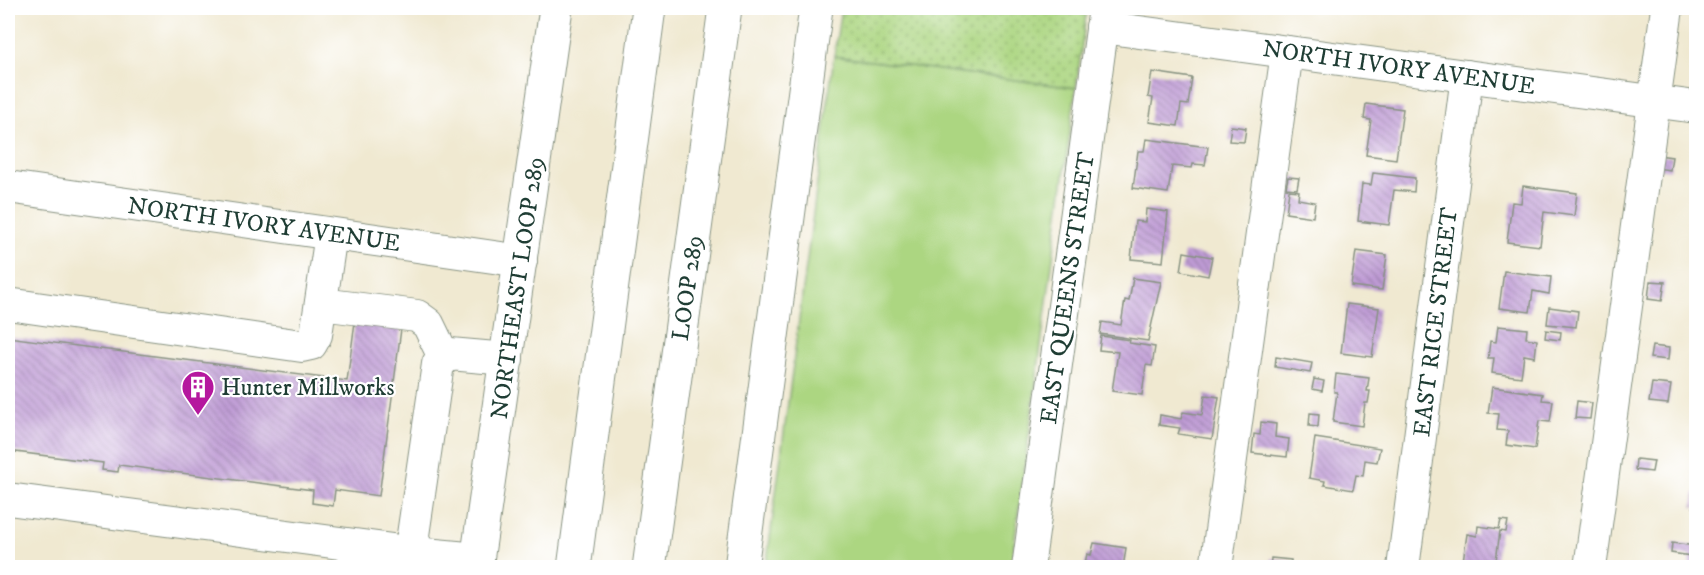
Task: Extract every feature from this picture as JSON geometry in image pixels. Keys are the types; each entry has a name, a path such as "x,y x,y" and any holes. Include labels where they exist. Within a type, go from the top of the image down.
{"main road":[{"name":"NORTHEAST LOOP 289","path":"477,563 556,8"},
{"path":"574,567 649,8"},
{"name":"LOOP 289","path":"649,567 725,8"},
{"path":"741,567 816,8"},
{"path":"659,567 671,411"},
{"path":"561,567 591,430"}],"street":[{"path":"1590,567 1667,8"},
{"name":"NORTH IVORY AVENUE","path":"1104,17 1287,52 1696,107"},
{"name":"EAST QUEENS STREET","path":"1028,567 1104,17"},
{"path":"1216,567 1287,52"},
{"name":"EAST RICE STREET","path":"1403,567 1467,76"},
{"name":"NORTH IVORY AVENUE","path":"8,187 521,261"},
{"path":"8,304 302,346 310,344 316,335 331,234"},
{"path":"321,304 417,316 428,324 444,357"},
{"path":"477,563 425,554 415,547 413,535 438,364 450,354 507,359"},
{"path":"8,499 381,549 400,551 415,547"}],"green space":[{"path":"841,8 1087,8 1076,88 834,56"},
{"path":"834,56 1076,88 1011,567 766,568"}],"building":[{"path":"1152,72 1192,78 1188,105 1181,104 1178,126 1149,122 1153,98 1148,97"},
{"path":"1366,104 1403,109 1396,159 1366,155 1371,120 1364,119"},
{"path":"1231,126 1246,128 1244,142 1229,141"},
{"path":"1146,139 1208,147 1205,165 1193,164 1192,168 1172,166 1168,193 1133,188 1138,151 1144,151"},
{"path":"1658,155 1672,157 1670,170 1656,168"},
{"path":"1373,173 1415,178 1414,192 1394,190 1389,225 1358,221 1362,184 1371,185"},
{"path":"1288,177 1299,178 1297,189 1286,188"},
{"path":"1523,186 1577,193 1574,216 1544,212 1540,246 1507,242 1512,202 1521,203"},
{"path":"1289,190 1299,191 1298,199 1315,202 1313,217 1286,213"},
{"path":"1146,209 1168,212 1163,262 1131,259 1135,221 1145,222"},
{"path":"1356,251 1387,255 1382,290 1351,286"},
{"path":"1184,252 1212,257 1208,276 1181,271"},
{"path":"1504,271 1551,277 1549,294 1533,291 1530,312 1499,308"},
{"path":"1133,278 1161,282 1148,341 1100,334 1102,322 1121,325 1125,300 1129,301"},
{"path":"1650,281 1665,282 1662,301 1648,299"},
{"path":"1347,304 1379,308 1372,357 1341,353"},
{"path":"1549,307 1578,311 1576,327 1547,324"},
{"name":"Hunter Millworks","path":"355,322 401,329 379,496 335,490 333,506 312,503 313,490 119,465 118,472 102,470 103,463 8,451 8,337 347,381"},
{"path":"1498,326 1527,329 1526,338 1537,340 1535,357 1524,355 1521,377 1492,373 1494,358 1488,358 1490,341 1496,342"},
{"path":"1546,330 1561,332 1560,340 1545,338"},
{"path":"1101,336 1130,340 1129,343 1155,347 1152,366 1146,365 1142,395 1112,391 1118,352 1099,350"},
{"path":"1652,346 1669,348 1668,360 1650,358"},
{"path":"1276,357 1312,363 1310,373 1275,367"},
{"path":"1336,374 1369,378 1367,391 1370,391 1368,403 1365,403 1362,426 1333,422 1337,392 1334,392"},
{"path":"1314,379 1324,381 1322,391 1312,389"},
{"path":"1652,383 1671,385 1668,404 1649,402"},
{"path":"1492,387 1543,394 1542,400 1553,401 1550,422 1539,421 1535,449 1506,445 1508,431 1497,430 1499,414 1488,413"},
{"path":"1205,395 1219,397 1212,439 1178,434 1180,428 1159,425 1160,415 1181,419 1183,412 1202,415"},
{"path":"1577,401 1592,403 1590,419 1575,418"},
{"path":"1310,413 1319,414 1318,427 1309,426"},
{"path":"1261,422 1276,424 1275,437 1289,439 1287,457 1252,453 1254,434 1260,435"},
{"path":"1315,438 1380,448 1377,462 1365,460 1363,476 1356,475 1353,490 1324,485 1325,481 1309,478"},
{"path":"1636,459 1654,461 1652,472 1635,470"},
{"path":"1695,492 1696,507 1693,507"},
{"path":"1501,520 1508,521 1506,532 1500,531 1495,568 1462,568 1467,534 1477,536 1478,526 1499,529"},
{"path":"1094,543 1126,548 1123,568 1084,568 1087,554 1091,555"},
{"path":"1672,543 1696,546 1696,568 1689,568 1691,556 1671,553"},
{"path":"1271,558 1291,560 1291,568 1270,568"}],"place":[{"name":"Hunter Millworks","path":"198,416"}]}
